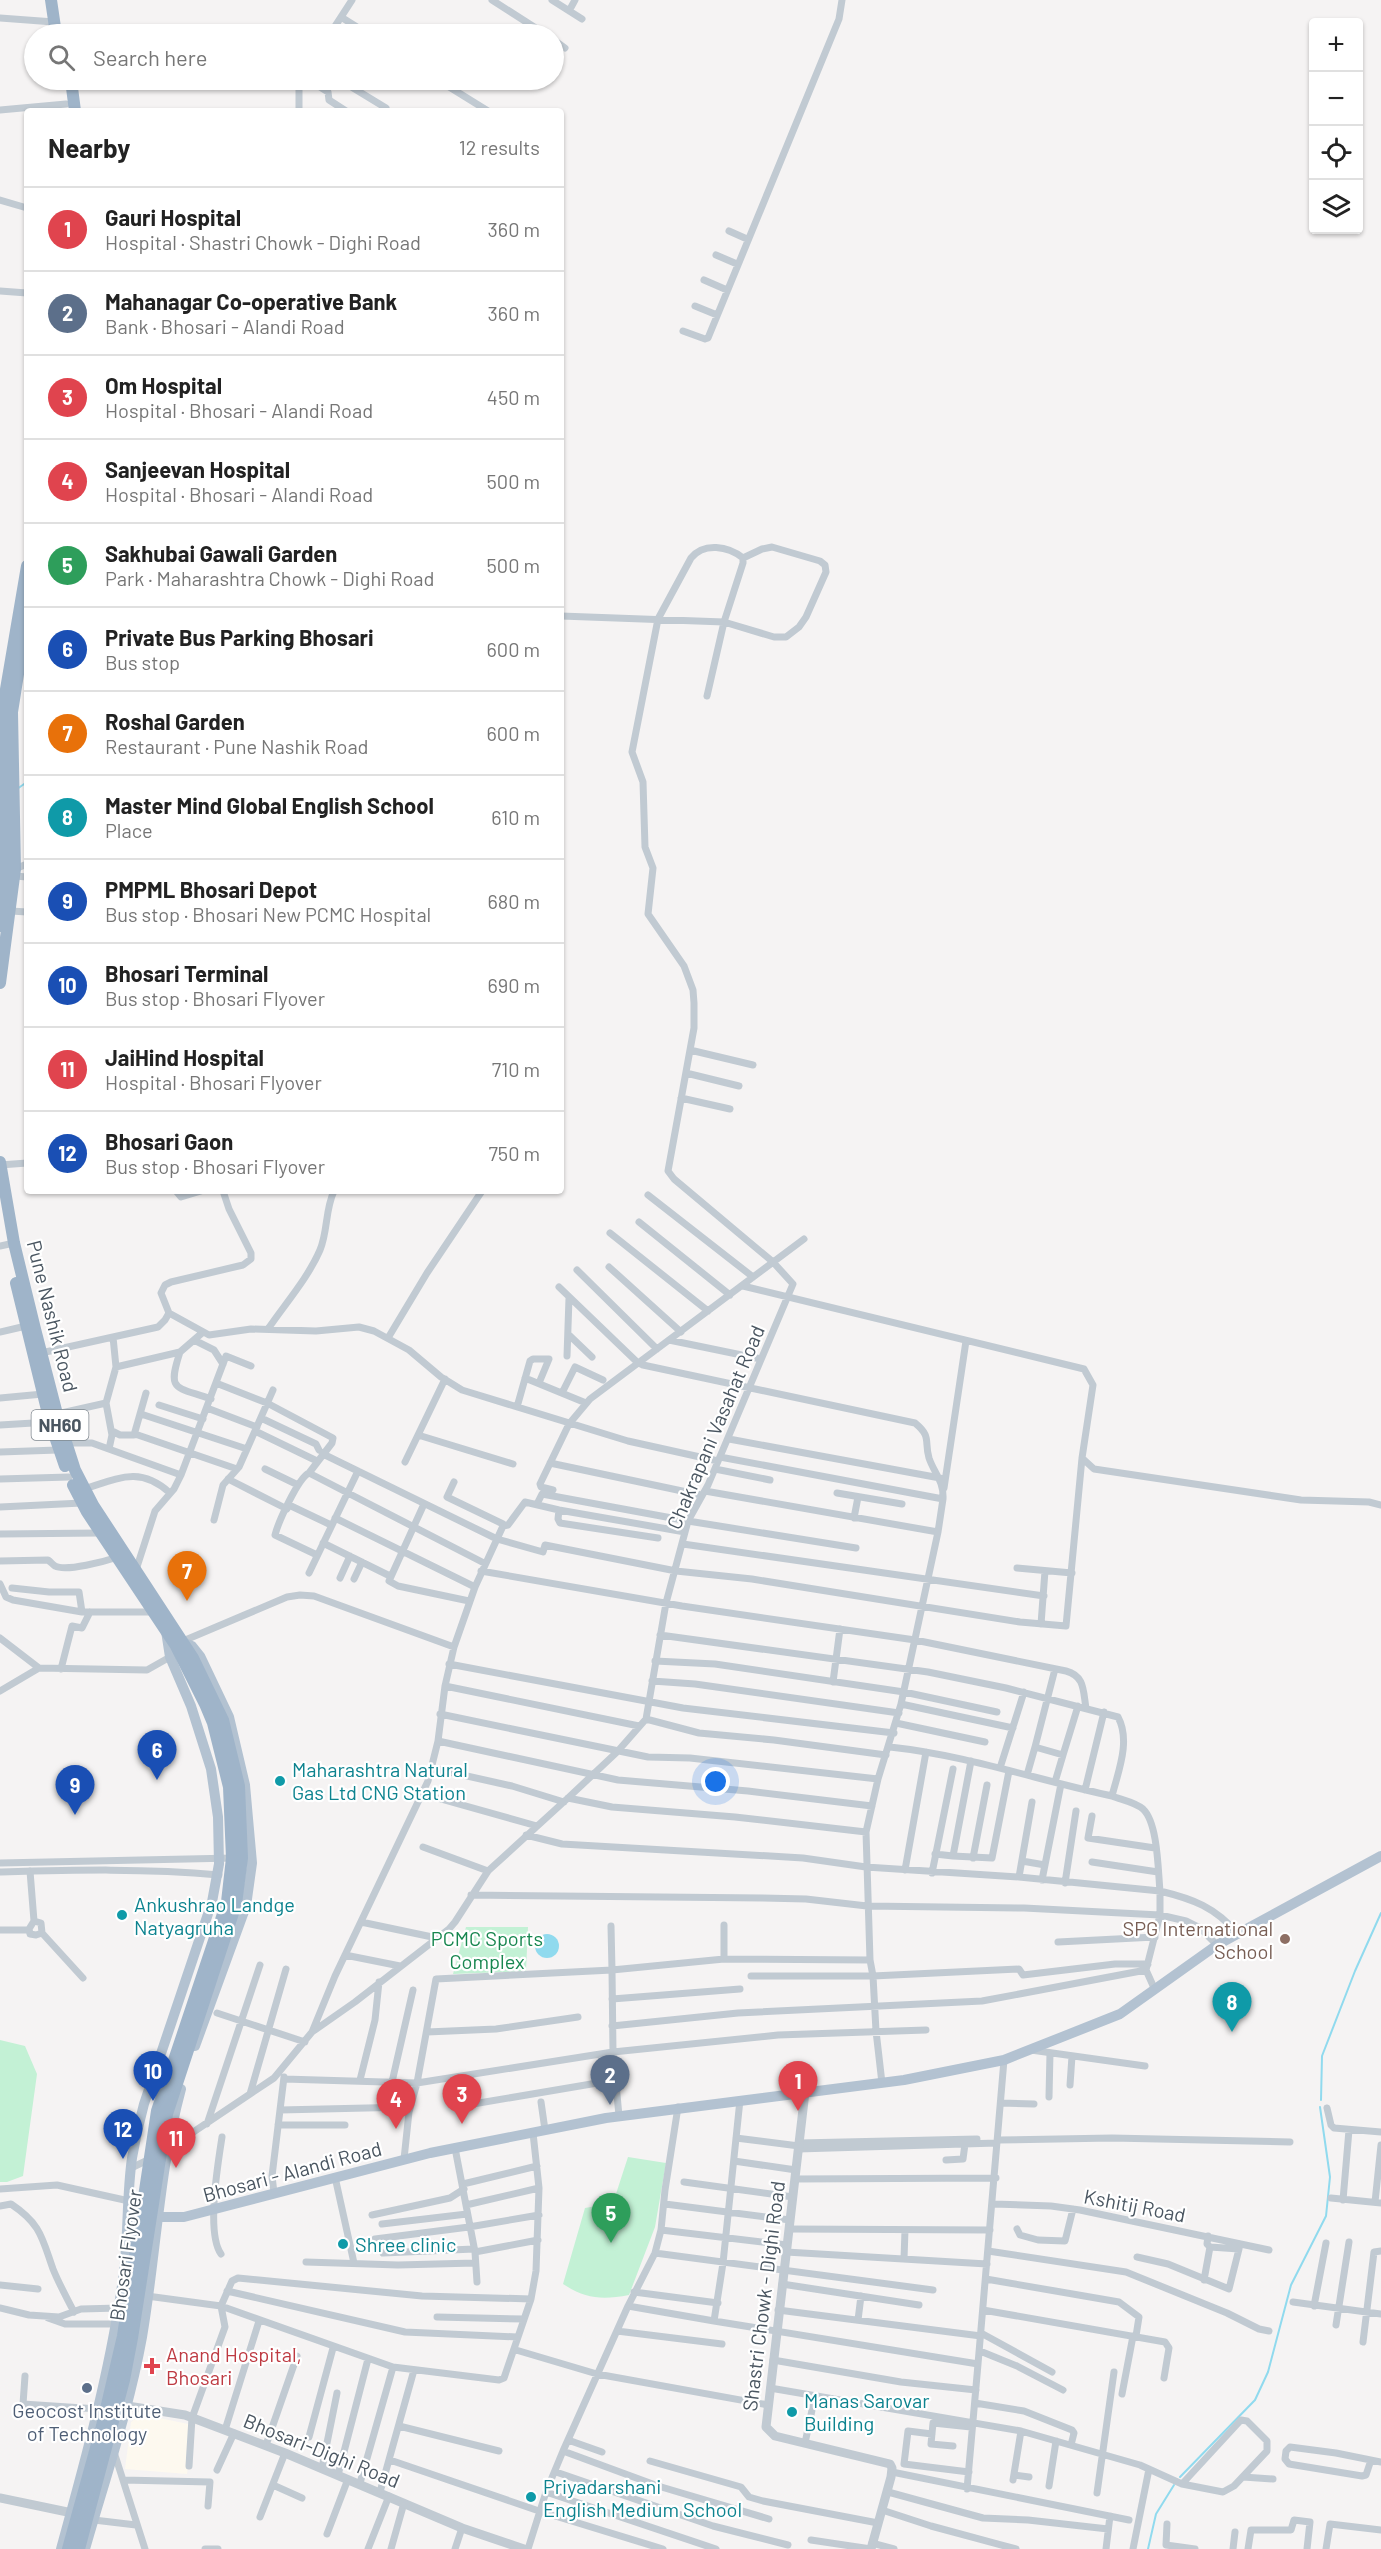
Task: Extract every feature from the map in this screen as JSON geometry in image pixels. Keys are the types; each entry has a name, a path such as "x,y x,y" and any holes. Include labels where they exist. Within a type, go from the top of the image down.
{"highway":[{"path":"51,0 54,24"},
{"path":"59,0 63,24"},
{"path":"65,90 70,108"},
{"path":"70,108 71,90"},
{"path":"0,926 12,876 2,704 4,678 24,581"},
{"path":"0,983 11,911 11,731 24,655"},
{"name":"Pune Nashik Road","path":"0,1164 7,1245 42,1353 53,1418"},
{"name":"Pune Nashik Road","path":"0,1211 43,1394 53,1418 69,1477 101,1533 166,1630 189,1660"},
{"name":"Pune Nashik Road","path":"62,1447 84,1489 184,1642 189,1660"},
{"name":"Bhosari Flyover","path":"68,2549 118,2357 158,2111 227,1902 232,1858 229,1787 213,1723 189,1660"},
{"name":"Bhosari Flyover","path":"79,2549 130,2348 167,2114 236,1904 241,1870 239,1786 223,1719 189,1660"}],"main road":[{"path":"61,2549 99,2405 117,2324 131,2168 136,2137 144,2104 212,1902 219,1858 218,1817 211,1768 191,1706 170,1657 166,1630"},
{"path":"85,2549 126,2406 143,2324 168,2150 182,2085 213,2011 246,1906 252,1878 245,1785 229,1717 196,1649 184,1642"},
{"name":"Bhosari - Alandi Road","path":"158,2217 184,2217 214,2211 405,2159 619,2116 882,2083 1004,2060 1120,2014 1217,1945 1381,1856"},
{"path":"180,1999 213,2011"}],"street":[{"path":"336,24 352,0"},
{"path":"492,0 529,24"},
{"path":"552,0 582,19"},
{"path":"569,11 575,0"},
{"path":"683,331 707,340 839,19 842,0"},
{"path":"341,17 352,24"},
{"path":"0,18 33,24"},
{"path":"299,108 300,90"},
{"path":"325,90 328,92 329,100 341,108"},
{"path":"356,90 386,108"},
{"path":"454,90 484,108"},
{"path":"0,110 24,110"},
{"path":"0,200 24,207"},
{"path":"729,231 747,239"},
{"path":"716,255 737,264"},
{"path":"704,280 727,290"},
{"path":"0,291 24,293"},
{"path":"695,306 717,315"},
{"path":"743,558 724,549 707,547 696,552 658,619 632,752 643,782 645,847 653,868 648,914 690,978 693,990 695,1017 669,1174 773,1262 793,1284 788,1298"},
{"path":"564,616 724,622 774,637 786,637 799,627 806,617 826,572 825,565 820,561 772,547 743,558 724,622 707,696"},
{"path":"12,876 24,866"},
{"path":"11,911 24,912"},
{"path":"690,1050 753,1065"},
{"path":"686,1073 740,1086"},
{"path":"681,1098 730,1109"},
{"path":"0,1164 24,1163"},
{"path":"224,1194 251,1253 251,1259 243,1265 165,1285 162,1288 161,1297 168,1313 202,1333 216,1335 243,1330 316,1331 359,1327 388,1338 410,1350 462,1390 569,1424 648,1446 943,1499"},
{"path":"268,1329 319,1251 326,1231 328,1203 332,1194"},
{"path":"388,1338 427,1273 480,1194"},
{"path":"648,1195 753,1277"},
{"path":"639,1222 730,1295"},
{"path":"610,1233 708,1311"},
{"path":"553,1490 541,1487 540,1484 569,1424 586,1403 637,1362 681,1332 804,1239"},
{"path":"609,1267 681,1332"},
{"path":"577,1270 657,1349"},
{"path":"261,1418 316,1444 321,1452 358,1472 497,1539 543,1552 545,1545 676,1571 752,1579 1066,1626 1082,1458 1093,1385 1084,1369 743,1286"},
{"path":"559,1287 637,1362 653,1368 915,1423 928,1438 929,1457 940,1478 943,1499"},
{"path":"567,1356 569,1298"},
{"name":"Chakrapani Vasahat Road","path":"646,1719 666,1603 688,1521 729,1439 788,1298"},
{"path":"42,1353 158,1327 168,1313"},
{"path":"0,1332 26,1326"},
{"path":"116,1367 180,1352 202,1333"},
{"path":"568,1334 592,1357"},
{"path":"109,1449 112,1431 106,1403 109,1385 116,1367 113,1337"},
{"path":"194,1340 214,1350 223,1364"},
{"path":"669,1340 761,1359"},
{"path":"882,2083 870,1960 866,1832 878,1779 899,1713 938,1532 966,1341"},
{"path":"180,1352 172,1376 174,1383 180,1388 211,1399"},
{"path":"136,1570 154,1510 170,1494 180,1475 226,1356 251,1366"},
{"path":"517,1407 531,1359 549,1359 539,1383"},
{"path":"562,1393 575,1366 603,1380"},
{"path":"525,1378 586,1403"},
{"path":"405,1462 445,1379"},
{"path":"216,1383 267,1403 333,1438 332,1443 321,1452 309,1473 303,1476 275,1535 317,1555"},
{"path":"214,1520 222,1488 237,1469 273,1390"},
{"path":"135,1434 146,1393"},
{"path":"0,1398 43,1394"},
{"path":"0,1425 53,1418 106,1403"},
{"path":"159,1405 203,1419"},
{"path":"207,1408 256,1429 317,1461"},
{"path":"141,1414 247,1449"},
{"path":"112,1431 120,1435 135,1434 237,1469"},
{"path":"418,1435 513,1464"},
{"path":"729,1439 940,1478"},
{"path":"0,1452 62,1447 87,1442 180,1475"},
{"path":"1082,1458 1094,1468 1183,1484 1301,1500 1369,1502 1381,1505"},
{"path":"550,1463 703,1493 938,1532"},
{"path":"266,1469 298,1485"},
{"path":"715,1469 770,1480"},
{"path":"309,1573 358,1472"},
{"path":"309,1473 484,1563"},
{"path":"84,1489 125,1477 141,1476 160,1484 170,1494"},
{"path":"0,1479 69,1477"},
{"path":"228,1479 288,1507 333,1522 475,1587"},
{"path":"453,1482 447,1497 503,1526"},
{"path":"837,1493 902,1504"},
{"path":"537,1504 542,1494 688,1521 856,1548"},
{"path":"854,1518 858,1497"},
{"path":"131,2168 168,2150 274,2078 312,2032 345,1955 423,1794 438,1741 440,1714 453,1647 484,1563 503,1526 508,1525 525,1502 685,1532"},
{"path":"0,1507 82,1503"},
{"path":"424,1504 388,1581 398,1586 469,1601"},
{"path":"559,1510 560,1523 657,1538"},
{"path":"0,1534 101,1533"},
{"path":"323,1543 390,1576"},
{"path":"683,1544 1044,1596"},
{"path":"340,1578 350,1556"},
{"path":"0,1561 48,1560 62,1568 102,1563 118,1557"},
{"path":"354,1579 362,1562"},
{"path":"1017,1568 1072,1573"},
{"path":"482,1571 666,1603 915,1640 1075,1674 1082,1680 1082,1707 1063,1755 1042,1880"},
{"path":"1041,1624 1045,1571"},
{"path":"0,1584 8,1599 86,1612 154,1612"},
{"path":"12,1588 79,1592 86,1612 82,1628 72,1626 61,1669"},
{"path":"184,1642 287,1598 300,1595 314,1596 453,1647"},
{"path":"833,1682 840,1629"},
{"path":"660,1635 928,1672 1104,1712 1118,1717 1122,1726 1123,1751 1112,1796"},
{"path":"0,1638 39,1668"},
{"path":"0,1691 39,1668 147,1671 170,1657"},
{"path":"655,1660 716,1664 904,1692 998,1712"},
{"path":"449,1664 683,1708 894,1733"},
{"path":"1027,1775 1055,1669"},
{"path":"652,1681 695,1684 899,1713"},
{"path":"445,1686 639,1726"},
{"path":"1000,1768 1024,1692"},
{"path":"901,1704 968,1716 1013,1728"},
{"path":"1085,1790 1104,1712"},
{"path":"440,1714 616,1752 878,1779"},
{"path":"312,2032 455,1922 488,1872 616,1752 646,1719 699,1733 774,1740 886,1755"},
{"path":"896,1723 985,1742"},
{"path":"438,1741 592,1775 872,1806"},
{"path":"890,1747 926,1752 1000,1768 1112,1796 1142,1808 1153,1829 1160,1891 1160,1915 1147,1967 1155,1990"},
{"path":"1035,1747 1063,1755"},
{"path":"905,1870 926,1752"},
{"path":"953,1856 971,1761"},
{"path":"431,1767 566,1800 612,1807 735,1817 866,1832"},
{"path":"932,1873 953,1769"},
{"path":"935,1854 973,1858 992,1857 1009,1771"},
{"path":"973,1858 987,1785"},
{"path":"423,1794 537,1826"},
{"path":"1019,1877 1032,1802"},
{"path":"1065,1883 1076,1811"},
{"path":"1092,1815 1088,1838 1155,1848"},
{"path":"525,1835 562,1844 803,1858 866,1867 1019,1877 1160,1891 1187,1897 1205,1906 1223,1916 1238,1934"},
{"path":"423,1847 488,1872"},
{"path":"0,1863 252,1858"},
{"path":"1022,1861 1045,1865"},
{"path":"1092,1862 1158,1872"},
{"path":"0,1872 103,1869 187,1872 252,1878"},
{"path":"30,1871 34,1921"},
{"path":"471,1895 806,1899 867,1906 1024,1908 1160,1915 1186,1921 1200,1928 1217,1945"},
{"path":"34,1921 30,1924 30,1934 42,1933"},
{"path":"34,1921 41,1923 42,1933 83,1978"},
{"path":"361,1923 437,1938"},
{"path":"724,1925 724,1959"},
{"path":"611,1926 613,2052 619,2116"},
{"path":"0,1930 29,1930"},
{"path":"1058,1942 1155,1937"},
{"path":"345,1955 400,1966"},
{"path":"405,2159 410,2107 417,2083 436,1979 612,1970 724,1959 870,1960"},
{"path":"751,1976 873,1976 1019,1969 1023,1975 1122,1963 1147,1967"},
{"path":"207,2124 260,1965"},
{"path":"612,2026 738,2013 982,2001 1147,1967"},
{"path":"250,2094 286,1970"},
{"path":"360,2080 375,2020 379,1982"},
{"path":"612,1999 740,1989"},
{"path":"392,2082 413,1990"},
{"path":"213,2011 305,2042"},
{"path":"427,2032 495,2029 579,2017"},
{"path":"284,2079 417,2083 613,2052 778,2035 926,2030"},
{"path":"1031,2050 1145,2066"},
{"path":"1049,2097 1050,2053"},
{"path":"1070,2085 1072,2056"},
{"path":"967,2489 996,2178 1004,2060"},
{"path":"274,2193 272,2176 287,2063"},
{"path":"473,2104 615,2080"},
{"name":"Shastri Chowk - Dighi Road","path":"805,2092 775,2333 766,2427 768,2432 805,2443 885,2462 890,2464 892,2472"},
{"path":"714,2321 723,2263 740,2100"},
{"path":"541,2102 545,2130"},
{"path":"1001,2103 1034,2104"},
{"path":"280,2110 410,2107"},
{"path":"526,2549 563,2451 618,2331 627,2306 656,2253 678,2107"},
{"path":"1326,2108 1332,2127 1381,2132"},
{"path":"278,2125 345,2125"},
{"path":"1343,2200 1349,2130"},
{"path":"147,2296 221,2306 333,2348 393,2367 499,2380 507,2374 516,2349 517,2337 531,2299 536,2271 539,2188 533,2133"},
{"path":"220,2254 216,2247 214,2211 222,2137"},
{"path":"736,2138 799,2146 965,2144 1112,2138 1290,2142"},
{"path":"799,2146 977,2139"},
{"path":"946,2160 963,2159 965,2144"},
{"path":"1331,2199 1378,2203 1381,2145"},
{"path":"455,2148 474,2251 477,2282"},
{"path":"734,2161 795,2175 996,2178"},
{"path":"372,2215 450,2198 463,2186 537,2166"},
{"path":"335,2177 354,2263"},
{"path":"684,2182 793,2197"},
{"path":"0,2189 57,2185 129,2201"},
{"path":"466,2205 539,2188"},
{"path":"9,2189 11,2204 34,2222 41,2232 54,2270 74,2312"},
{"path":"0,2206 11,2204"},
{"path":"665,2204 790,2225 905,2230 990,2230"},
{"name":"Kshitij Road","path":"993,2204 1073,2209 1269,2250"},
{"path":"1017,2229 1020,2235 1038,2240 1065,2241 1073,2209"},
{"path":"382,2223 467,2214"},
{"path":"375,2239 539,2215"},
{"path":"661,2230 726,2237 787,2248 987,2264"},
{"path":"904,2259 905,2230"},
{"path":"1204,2280 1210,2247 1207,2244 1208,2236"},
{"path":"382,2253 474,2251 538,2240"},
{"path":"1336,2325 1349,2242"},
{"path":"1314,2306 1326,2243"},
{"path":"1137,2258 1168,2264 1229,2289 1239,2252 1237,2248 1210,2247"},
{"path":"988,2251 1126,2272 1227,2313 1259,2329 1269,2331"},
{"path":"1363,2342 1374,2252 1381,2251"},
{"path":"656,2253 784,2272 933,2290"},
{"path":"306,2262 475,2263"},
{"path":"189,2466 192,2418 225,2328 221,2306 232,2281 238,2278 422,2296 531,2299"},
{"path":"986,2278 1119,2302 1139,2317 1122,2394"},
{"path":"782,2284 919,2305"},
{"path":"0,2285 38,2289"},
{"path":"227,2291 405,2332 517,2337"},
{"path":"634,2292 718,2303"},
{"path":"858,2320 861,2296"},
{"path":"1293,2302 1338,2310 1381,2314"},
{"path":"627,2306 775,2333 978,2364"},
{"path":"0,2308 29,2315 59,2317 99,2307 119,2308"},
{"path":"778,2310 981,2335 1052,2372"},
{"path":"983,2310 1164,2342 1168,2345 1164,2378"},
{"path":"45,2316 65,2324 143,2324"},
{"path":"437,2317 524,2319"},
{"path":"217,2470 230,2432 259,2321"},
{"path":"618,2331 722,2344"},
{"path":"309,2437 333,2348"},
{"path":"516,2349 597,2374 768,2406"},
{"path":"980,2351 1017,2366 1063,2390"},
{"path":"266,2445 297,2356"},
{"path":"327,2534 343,2477 368,2360"},
{"path":"773,2360 901,2382 976,2390"},
{"path":"360,2483 393,2367"},
{"path":"368,2549 384,2494 390,2460 414,2370"},
{"path":"1097,2493 1113,2372"},
{"path":"25,2376 23,2404 99,2405"},
{"path":"770,2388 973,2425 1021,2431 1149,2469 1182,2484 1223,2492 1234,2486 1269,2447 1267,2441 1244,2420 1240,2420 1182,2484"},
{"path":"322,2468 337,2393"},
{"path":"805,2443 815,2396"},
{"path":"975,2403 1024,2411 1072,2430 1074,2433 1071,2445"},
{"name":"Bhosari-Dighi Road","path":"99,2405 126,2406 192,2418 360,2483 462,2528 511,2547 526,2549"},
{"path":"953,2446 931,2444 933,2423 973,2425"},
{"path":"399,2426 499,2451"},
{"path":"932,2434 908,2431 904,2464 969,2472"},
{"path":"1021,2431 1014,2477 1029,2477"},
{"path":"568,2440 602,2451"},
{"path":"1049,2486 1056,2441"},
{"path":"1371,2460 1366,2475 1362,2476 1289,2464 1285,2459 1286,2451 1290,2447 1336,2453 1371,2460 1381,2462"},
{"path":"113,2450 145,2549"},
{"path":"563,2451 658,2486 769,2519"},
{"path":"260,2517 285,2453"},
{"path":"390,2460 539,2511 663,2549"},
{"path":"650,2461 741,2487 749,2497 756,2499 878,2523"},
{"path":"1133,2549 1149,2469"},
{"path":"556,2472 713,2526 788,2545"},
{"path":"871,2547 892,2472 1129,2520"},
{"path":"1243,2477 1273,2479"},
{"path":"123,2480 210,2482 208,2506"},
{"path":"273,2485 302,2498"},
{"path":"546,2492 716,2549"},
{"path":"888,2492 983,2518 1028,2520 1108,2529"},
{"path":"0,2498 71,2512 94,2520 136,2525"},
{"path":"390,2549 404,2503"},
{"path":"882,2510 930,2526 1016,2549"},
{"path":"1106,2549 1110,2516"},
{"path":"1248,2549 1251,2529 1291,2530 1294,2520 1310,2522 1306,2549"},
{"path":"1167,2524 1166,2545 1195,2549"},
{"path":"1326,2549 1330,2524 1381,2530"},
{"path":"455,2549 462,2528"},
{"path":"1233,2549 1235,2532"},
{"path":"811,2540 894,2549"},
{"path":"205,2549 218,2549"}],"shaded area":[{"path":"140,2414 193,2425 187,2474 125,2469 131,2422"}],"green space":[{"name":"PCMC Sports Complex","path":"466,1927 528,1927 526,1971 453,1974"},
{"path":"0,2040 25,2046 37,2074 23,2176 7,2182 0,2182"},
{"path":"628,2157 666,2163 655,2227 629,2295 602,2298 579,2293 563,2284 585,2208 613,2203"}],"water":[{"path":"547,1934 556,1937 559,1946 556,1955 547,1958 538,1955 535,1946 538,1937"}],"waterway":[{"path":"17,789 24,784"},
{"path":"1321,2100 1322,2056 1355,1971 1381,1913"},
{"path":"1180,2477 1255,2400 1268,2372 1291,2285 1326,2216 1330,2177 1320,2107"},
{"path":"1148,2549 1156,2514 1174,2485"}],"place":[{"name":"Roshal Garden","path":"187,1601"},
{"name":"Private Bus Parking Bhosari","path":"157,1780"},
{"name":"Maharashtra Natural Gas Ltd CNG Station","path":"280,1781"},
{"name":"PMPML Bhosari Depot","path":"75,1815"},
{"name":"Ankushrao Landge Natyagruha","path":"122,1915"},
{"name":"SPG International School","path":"1285,1939"},
{"name":"Master Mind Global English School","path":"1232,2032"},
{"name":"Bhosari Terminal","path":"153,2101"},
{"name":"Mahanagar Co-operative Bank","path":"610,2105"},
{"name":"Gauri Hospital","path":"798,2111"},
{"name":"Om Hospital","path":"462,2124"},
{"name":"Sanjeevan Hospital","path":"396,2129"},
{"name":"Bhosari Gaon","path":"123,2159"},
{"name":"JaiHind Hospital","path":"176,2168"},
{"name":"Sakhubai Gawali Garden","path":"611,2243"},
{"name":"Shree clinic","path":"343,2244"},
{"name":"Anand Hospital, Bhosari","path":"152,2366"},
{"name":"Geocost Institute of Technology","path":"87,2388"},
{"name":"Manas Sarovar Building","path":"792,2412"},
{"name":"Priyadarshani English Medium School","path":"531,2497"}]}
